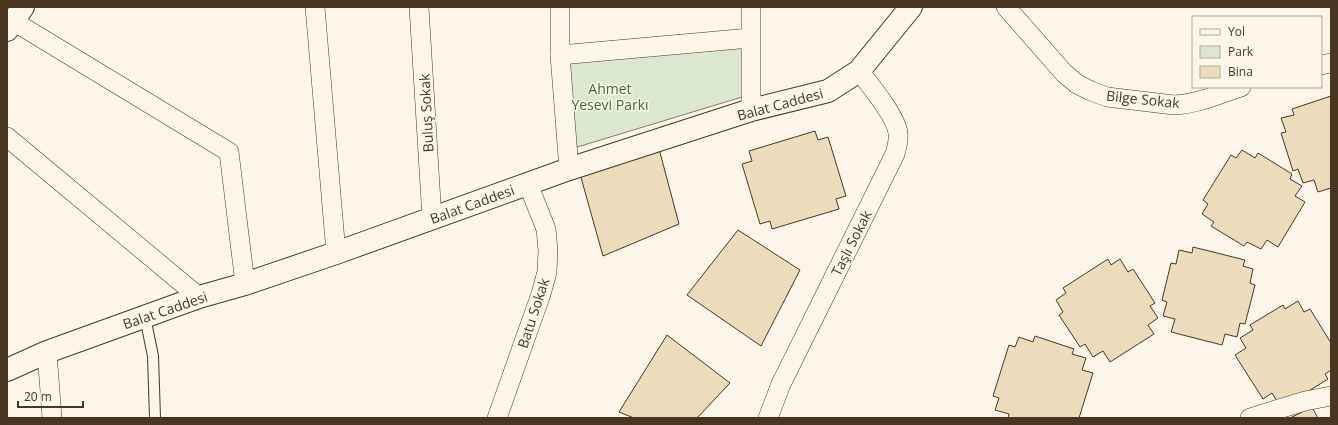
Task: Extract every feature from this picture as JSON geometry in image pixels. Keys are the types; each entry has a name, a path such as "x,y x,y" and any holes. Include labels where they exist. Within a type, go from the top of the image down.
{"street":[{"path":"315,7 336,253"},
{"name":"Buluş Sokak","path":"420,7 432,219"},
{"path":"560,7 560,55 569,169"},
{"path":"751,7 751,110"},
{"name":"Balat Caddesi","path":"7,370 47,352 199,297 245,284 336,253 569,169 751,110 828,91 859,71 911,7"},
{"name":"Bilge Sokak","path":"1006,7 1064,73 1077,84 1091,92 1108,97 1174,105 1195,103 1238,88"},
{"path":"12,20 229,152 245,284"},
{"path":"560,55 750,38"},
{"name":"Taşlı Sokak","path":"768,418 781,384 892,161 898,143 898,131 894,121 873,88 859,71"},
{"path":"7,137 199,297"},
{"name":"Batu Sokak","path":"497,418 541,294 547,272 548,250 546,229 528,184"},
{"path":"47,352 52,418"},
{"path":"1250,418 1305,401 1331,396"}],"lane":[{"path":"144,317 154,356 155,418"}],"green space":[{"name":"Ahmet Yesevi Parkı","path":"743,43 742,97 574,148 566,61"}],"building":[{"path":"1331,96 1331,188 1318,192 1314,180 1303,183 1298,169 1293,171 1281,133 1286,132 1281,118 1294,115 1292,109"},
{"path":"815,131 818,140 828,137 846,196 836,199 839,209 772,229 770,221 760,224 742,164 752,161 749,151"},
{"path":"658,145 679,224 603,256 580,174"},
{"path":"1242,150 1255,158 1258,153 1292,174 1290,179 1302,186 1295,196 1305,202 1278,247 1267,240 1261,249 1247,242 1244,246 1211,226 1214,222 1202,214 1208,204 1203,200 1231,155 1236,158"},
{"path":"738,230 800,270 761,346 687,295"},
{"path":"1193,247 1245,260 1243,266 1253,269 1250,283 1255,285 1245,324 1240,323 1237,337 1225,334 1222,345 1171,332 1175,319 1163,316 1167,302 1162,300 1171,263 1176,264 1179,250 1192,253"},
{"path":"1108,259 1111,265 1120,259 1128,272 1133,269 1155,303 1150,306 1158,318 1148,325 1154,334 1110,362 1103,351 1093,357 1085,344 1080,347 1059,315 1063,312 1056,300 1066,293 1063,288"},
{"path":"1298,301 1304,312 1310,309 1331,343 1331,370 1325,374 1328,379 1294,400 1278,403 1272,393 1263,399 1235,355 1246,348 1240,338 1253,330 1250,325 1283,305 1285,309"},
{"path":"667,335 730,383 697,418 634,418 619,412"},
{"path":"1035,336 1074,349 1072,354 1086,358 1082,370 1093,373 1079,418 1008,418 1009,414 995,410 999,398 993,396 1009,345 1015,347 1019,337 1033,342"},
{"path":"1312,407 1318,418 1290,418"}]}
